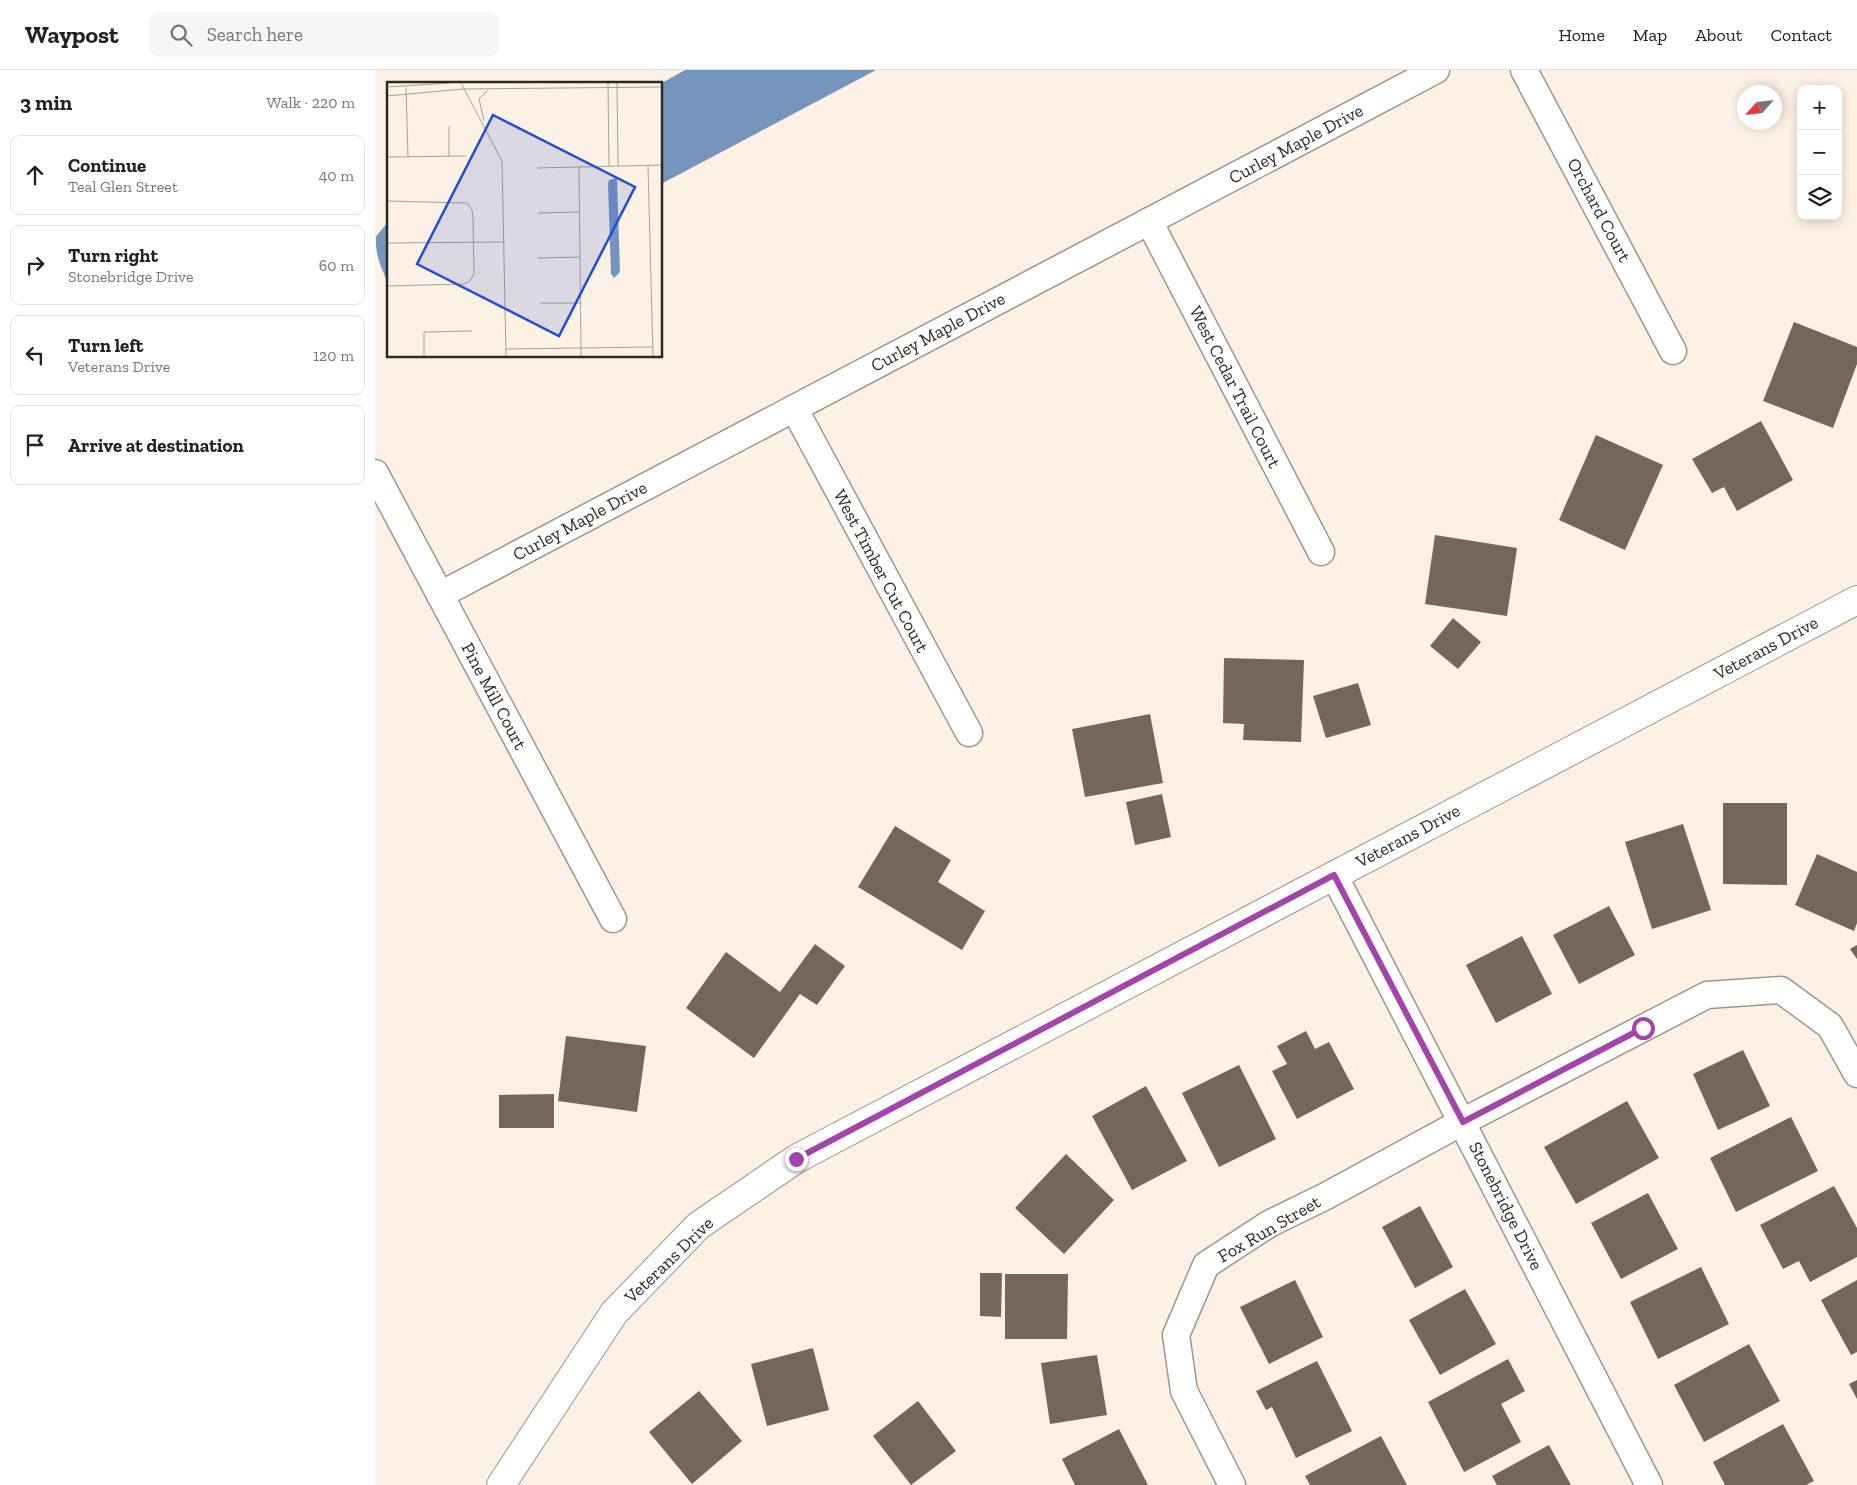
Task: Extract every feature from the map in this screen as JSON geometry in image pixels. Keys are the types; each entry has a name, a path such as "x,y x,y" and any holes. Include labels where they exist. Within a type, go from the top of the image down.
{"street":[{"name":"Curley Maple Drive","path":"440,595 1436,70"},
{"name":"Orchard Court","path":"1524,70 1673,350"},
{"name":"West Cedar Trail Court","path":"1149,221 1321,552"},
{"name":"West Timber Cut Court","path":"794,408 969,733"},
{"name":"Pine Mill Court","path":"375,473 613,919"},
{"name":"Veterans Drive","path":"501,1485 614,1313 698,1226 796,1159 1857,600"},
{"name":"Stonebridge Drive","path":"1334,875 1649,1485"},
{"name":"Fox Run Street","path":"1232,1485 1184,1391 1176,1335 1206,1265 1269,1224 1326,1196 1463,1122 1707,995 1781,990 1830,1026 1857,1074"}],"water":[{"path":"685,70 876,70 663,183 663,82"},
{"path":"387,223 387,280 379,261 376,237"}],"building":[{"path":"1794,322 1857,347 1857,364 1833,428 1763,401"},
{"path":"1761,421 1793,480 1737,511 1724,487 1712,493 1692,459"},
{"path":"1596,435 1663,465 1625,550 1559,520"},
{"path":"1435,535 1517,548 1507,616 1425,604"},
{"path":"1453,618 1481,642 1458,669 1430,646"},
{"path":"1224,658 1304,660 1301,742 1243,740 1244,724 1223,723"},
{"path":"1358,683 1371,725 1326,738 1313,696"},
{"path":"1150,714 1163,783 1085,797 1072,729"},
{"path":"1162,794 1171,837 1135,845 1126,802"},
{"path":"1723,803 1787,803 1787,885 1723,884"},
{"path":"1683,824 1711,910 1652,929 1625,842"},
{"path":"895,826 951,860 938,882 985,911 962,950 858,887"},
{"path":"1817,854 1857,872 1857,923 1854,931 1795,905"},
{"path":"1609,906 1635,955 1579,984 1553,935"},
{"path":"1522,936 1552,994 1496,1023 1466,965"},
{"path":"815,944 845,966 817,1005 800,994 754,1058 686,1008 726,952 780,992"},
{"path":"1857,945 1857,959 1850,949"},
{"path":"1306,1031 1315,1049 1329,1042 1354,1089 1297,1119 1272,1071 1287,1064 1277,1046"},
{"path":"566,1036 646,1046 637,1112 558,1101"},
{"path":"1743,1050 1770,1106 1718,1130 1693,1074"},
{"path":"1239,1065 1276,1139 1219,1167 1182,1093"},
{"path":"1146,1086 1187,1161 1132,1190 1092,1116"},
{"path":"554,1094 554,1128 499,1128 499,1095"},
{"path":"1627,1101 1659,1158 1576,1204 1544,1147"},
{"path":"1791,1117 1818,1171 1736,1212 1710,1158"},
{"path":"1066,1154 1114,1200 1064,1254 1015,1208"},
{"path":"1834,1186 1857,1228 1857,1257 1810,1282 1799,1261 1783,1269 1760,1225"},
{"path":"1648,1193 1678,1249 1621,1279 1591,1223"},
{"path":"1420,1206 1453,1267 1415,1288 1382,1227"},
{"path":"1701,1267 1729,1324 1658,1359 1630,1302"},
{"path":"980,1273 1002,1273 1001,1317 980,1316"},
{"path":"1005,1274 1068,1274 1067,1339 1005,1339"},
{"path":"1295,1280 1323,1337 1269,1364 1240,1307"},
{"path":"1857,1280 1857,1352 1851,1355 1821,1300"},
{"path":"1465,1289 1496,1344 1440,1375 1409,1320"},
{"path":"1749,1344 1780,1401 1704,1442 1674,1385"},
{"path":"813,1348 829,1410 767,1426 751,1364"},
{"path":"1097,1355 1107,1415 1050,1424 1041,1363"},
{"path":"1508,1359 1525,1391 1501,1404 1521,1442 1464,1472 1428,1402"},
{"path":"1317,1361 1352,1431 1296,1458 1272,1407 1266,1410 1256,1391"},
{"path":"1857,1380 1857,1399 1849,1384"},
{"path":"699,1391 742,1441 692,1484 649,1432"},
{"path":"918,1401 956,1451 911,1485 873,1436"},
{"path":"1783,1424 1814,1481 1806,1485 1725,1485 1713,1462"},
{"path":"1119,1429 1148,1485 1075,1485 1062,1459"},
{"path":"1381,1436 1407,1485 1310,1485 1305,1476"},
{"path":"1549,1445 1571,1485 1497,1485 1492,1476"}],"route":[{"path":"796,1159 1334,875 1463,1122 1643,1028"}]}
